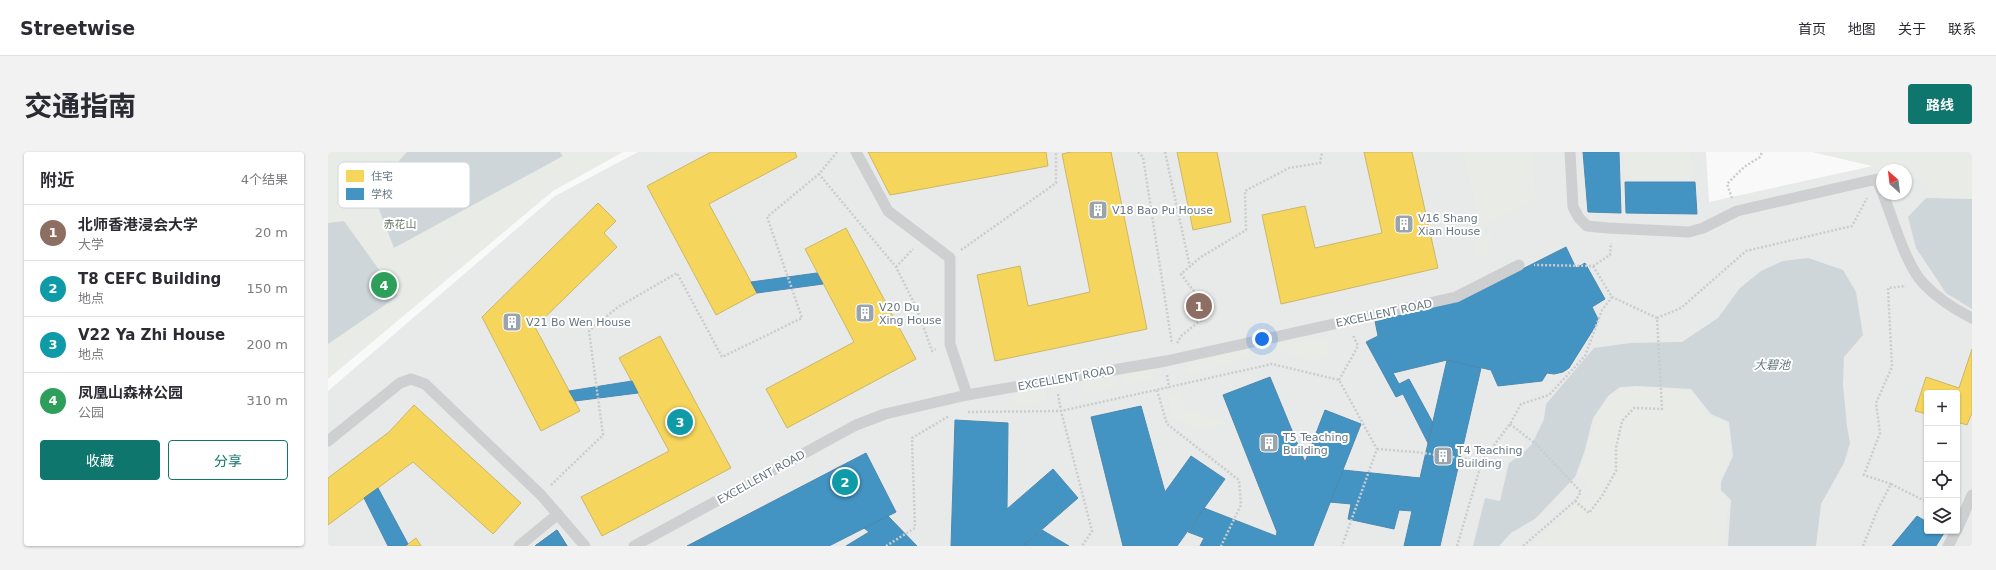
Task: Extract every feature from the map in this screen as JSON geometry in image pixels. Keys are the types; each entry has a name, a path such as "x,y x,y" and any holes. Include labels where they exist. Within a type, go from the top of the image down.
{"lane":[{"path":"856,152 888,210 950,258 950,344 967,395"},
{"path":"1570,152 1573,207 1579,218 1587,226 1608,228 1689,232 1703,228 1737,211 1876,179"},
{"path":"1885,200 1915,272 1923,284 1948,306 1972,318"},
{"name":"EXCELLENT ROAD","path":"634,546 856,425 885,414 967,395 1166,361 1456,298 1519,265"},
{"path":"328,440 400,383 411,379 425,384 541,495 585,546"},
{"path":"1960,523 1972,495"},
{"path":"519,546 558,514"},
{"path":"1948,546 1955,534"}],"path":[{"path":"541,495 603,435 589,331 618,307 677,273 722,357 802,318 767,217 819,174 837,152"},
{"path":"950,258 1056,183 1056,152"},
{"path":"1138,152 1143,157 1173,348 1182,334 1210,312 1181,274 1201,257 1246,230 1245,191 1288,168 1320,163 1322,152"},
{"path":"1165,152 1190,267"},
{"path":"1737,211 1727,184 1744,167 1760,157 1762,152"},
{"path":"819,174 896,267 917,308 932,350"},
{"path":"1593,266 1612,297 1657,318 1681,308 1746,251 1852,226 1876,181"},
{"path":"1519,265 1593,266 1610,255 1611,244 1608,228"},
{"path":"896,267 924,238"},
{"path":"1923,284 1888,288 1892,368 1876,403 1880,433 1864,475 1891,484 1924,500"},
{"path":"1457,546 1482,460 1510,424 1521,404 1549,395 1584,356 1602,310 1612,297"},
{"path":"1575,501 1589,513 1602,496 1616,471 1616,448 1622,421 1634,408 1662,409 1657,318"},
{"path":"1339,380 1358,346"},
{"path":"1166,361 1169,387"},
{"path":"964,412 1061,411 1272,364 1339,380 1377,449 1342,546"},
{"path":"1056,380 1061,411 1092,531 1082,546"},
{"path":"1157,390 1167,424 1239,480 1241,505 1221,546"},
{"path":"886,546 915,528 912,438 950,416"},
{"path":"1510,424 1536,444 1581,492 1575,501 1558,514 1523,546"},
{"path":"1377,449 1482,460"},
{"path":"1863,546 1877,511 1891,484"}],"shaded area":[{"path":"638,152 1706,152 1709,202 1873,166 1876,167 1876,200 1912,200 1912,176 1917,177 1972,221 1972,546 328,546 328,391 555,196"}],"green space":[{"name":"赤花山","path":"328,152 623,152 553,191 328,379"},
{"path":"1463,152 1531,152 1536,198 1482,228"},
{"path":"1623,152 1690,152 1692,179 1625,179"},
{"path":"1812,152 1972,152 1972,199 1944,199 1917,177 1912,176 1912,164 1876,164 1876,167"},
{"path":"1491,232 1489,254 1477,259 1476,241"},
{"path":"1326,339 1332,354 1313,363 1272,347 1225,365 1188,374 1184,360 1264,344"},
{"path":"1153,366 1156,380 1124,386 1121,372"},
{"path":"1114,374 1117,388 1084,394 1082,380"},
{"path":"1044,386 1047,401 1014,407 1012,392"},
{"path":"1636,387 1689,390 1708,415 1727,423 1731,454 1719,481 1719,491 1728,499 1724,546 1529,546 1595,493 1578,473 1589,445 1596,417 1609,397 1621,389"},
{"path":"1179,392 1184,408 1228,423 1196,431 1172,415 1167,395"}],"water":[{"path":"407,152 560,152 563,156 470,207 470,162 398,162"},
{"path":"1926,198 1972,199 1972,309 1946,293 1916,248 1908,217"},
{"path":"379,208 467,208 394,248"},
{"path":"344,221 398,296 328,344 328,223"},
{"name":"大碧池","path":"1808,258 1843,270 1856,292 1863,335 1844,357 1843,384 1850,443 1844,463 1821,504 1816,546 1728,546 1731,500 1721,490 1721,482 1733,456 1729,422 1711,414 1691,389 1637,386 1620,387 1608,396 1593,418 1584,453 1575,477 1536,518 1511,533 1499,546 1473,546 1485,498 1500,501 1509,463 1522,454 1532,444 1544,419 1546,404 1594,348 1630,343 1682,342 1718,318 1740,288 1761,271 1783,261"}],"building: 住宅":[{"path":"711,152 795,152 797,157 709,204 757,293 716,315 647,186"},
{"path":"868,152 1046,152 1048,166 890,195"},
{"name":"V18 Bao Pu House","path":"1071,152 1111,152 1147,329 995,361 977,275 1020,266 1028,306 1090,292 1062,154"},
{"path":"1177,152 1217,152 1231,222 1193,230"},
{"name":"V16 Shang Xian House","path":"1364,152 1412,152 1438,268 1281,304 1262,215 1305,206 1315,248 1382,233"},
{"name":"V21 Bo Wen House","path":"598,203 616,221 604,233 617,247 535,327 580,411 541,431 482,317"},
{"name":"V20 Du Xing House","path":"846,228 916,359 787,428 766,389 854,342 805,249"},
{"path":"660,336 731,468 602,536 581,497 669,451 619,358"},
{"path":"1972,349 1972,413 1967,425 1960,423 1960,390 1924,390 1924,413 1915,411 1926,377 1959,388"},
{"path":"414,405 521,503 493,534 413,462 328,525 328,478 389,432"},
{"path":"416,538 421,546 405,546 408,544"}],"building: 学校":[{"path":"1583,152 1619,152 1621,213 1588,212"},
{"path":"1625,182 1695,182 1697,214 1626,213"},
{"path":"1566,247 1576,268 1585,263 1605,299 1592,307 1598,319 1596,325 1569,368 1563,372 1554,374 1547,373 1542,381 1498,386 1491,370 1447,360 1393,373 1399,384 1409,379 1433,423 1428,443 1403,394 1396,397 1366,342 1378,336 1375,321 1463,299"},
{"path":"817,273 823,284 757,293 751,282"},
{"name":"T4 Teaching Building","path":"1447,360 1481,368 1440,546 1404,546 1412,511 1399,510 1394,529 1348,519 1351,504 1330,502 1343,470 1420,478"},
{"name":"T5 Teaching Building","path":"1270,377 1305,462 1325,410 1361,424 1313,546 1200,546 1204,538 1188,532 1204,508 1276,536 1277,532 1223,395"},
{"path":"632,381 638,393 575,401 569,391"},
{"path":"1141,406 1165,492 1191,456 1225,479 1177,546 1123,546 1091,417"},
{"path":"955,420 1008,423 1007,509 1053,469 1078,498 1023,546 951,546"},
{"path":"866,453 896,512 829,546 687,546"},
{"path":"378,488 408,544 405,546 388,546 364,498"},
{"path":"888,516 917,546 846,546 869,532 864,528"},
{"path":"1917,516 1924,520 1924,534 1943,534 1936,546 1892,546"},
{"path":"557,530 567,546 535,546"},
{"path":"557,530 567,546 535,546"},
{"path":"1042,530 1069,546 1023,546"}],"place":[{"name":"V18 Bao Pu House","path":"1098,210"},
{"name":"V16 Shang Xian House","path":"1404,224"},
{"name":"凤凰山森林公园","path":"384,285"},
{"name":"北师香港浸会大学","path":"1199,306"},
{"name":"V20 Du Xing House","path":"865,313"},
{"name":"V21 Bo Wen House","path":"512,322"},
{"name":"V22 Ya Zhi House","path":"680,422"},
{"name":"T5 Teaching Building","path":"1269,443"},
{"name":"T4 Teaching Building","path":"1443,456"},
{"name":"T8 CEFC Building","path":"845,482"}]}
